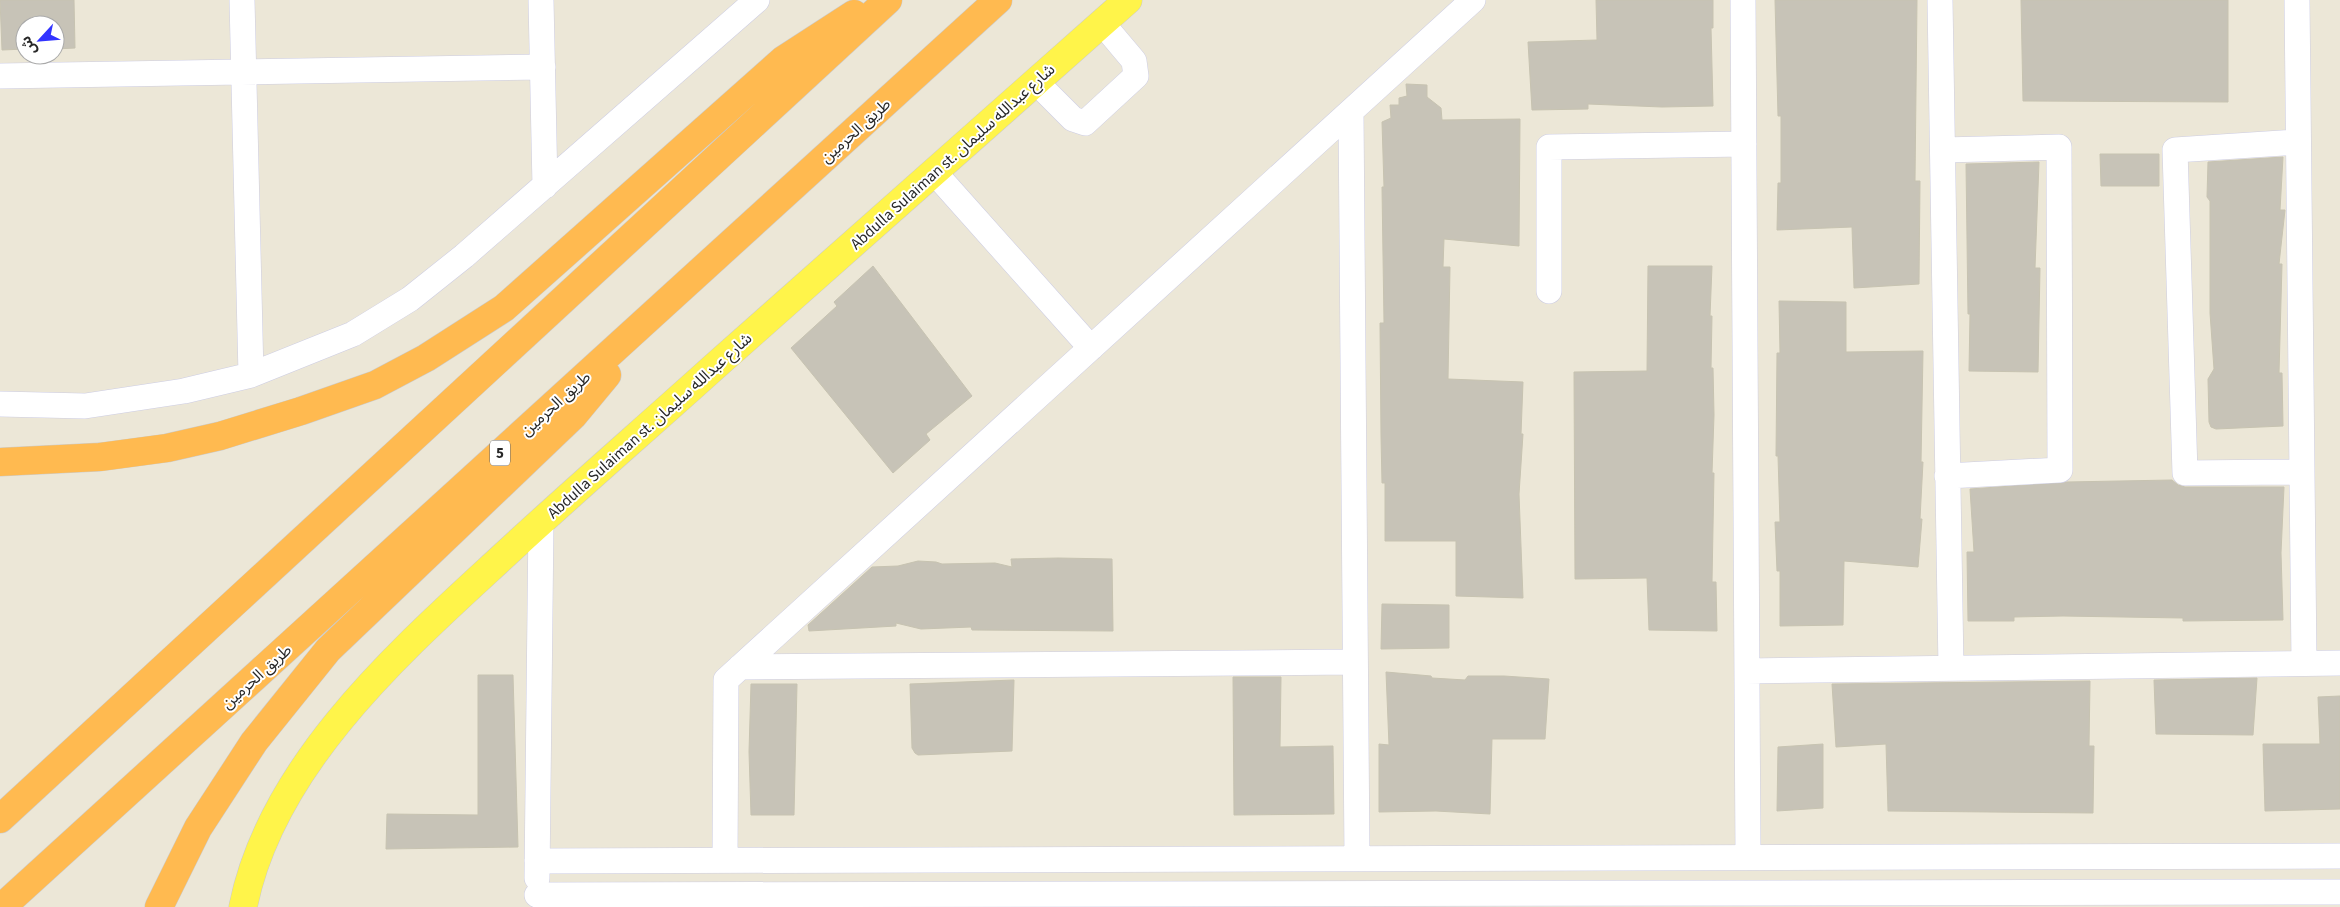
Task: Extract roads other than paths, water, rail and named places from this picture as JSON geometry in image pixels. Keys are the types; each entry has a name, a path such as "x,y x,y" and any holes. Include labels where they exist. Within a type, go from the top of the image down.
{"highway":[{"path":"0,462 100,457 167,448 220,436 301,411 375,385 426,358 504,308 783,60 876,0"},
{"path":"0,818 888,0"},
{"name":"طريق الحرمين","path":"2,907 998,0"},
{"path":"159,907 198,828 254,742 328,650 573,416 678,291"}],"main road":[{"name":"Abdulla Sulaiman st. شارع عبدالله سليمان","path":"242,907 248,879 280,806 335,724 405,647 541,520 1128,0"}],"street":[{"path":"242,0 251,375"},
{"path":"541,0 545,186"},
{"path":"0,404 85,406 184,391 251,375 352,334 410,299 464,256 757,0"},
{"path":"725,860 726,680 1474,0"},
{"path":"1743,0 1748,857"},
{"path":"1940,0 1951,668"},
{"path":"2297,0 2304,663"},
{"path":"1036,82 1073,119 1085,123 1136,76 1137,70 1134,61 1102,23"},
{"path":"0,76 543,67"},
{"path":"1351,112 1357,858"},
{"path":"2298,142 2175,150 2185,473 2302,472"},
{"path":"1549,291 1549,147 1744,144"},
{"path":"1942,150 2059,147 2060,470 1947,476"},
{"path":"934,172 1091,348"},
{"path":"541,520 537,901 2303,900 2340,892"},
{"path":"740,668 1355,662"},
{"path":"1747,671 2340,663"},
{"path":"537,861 2340,856"}]}
